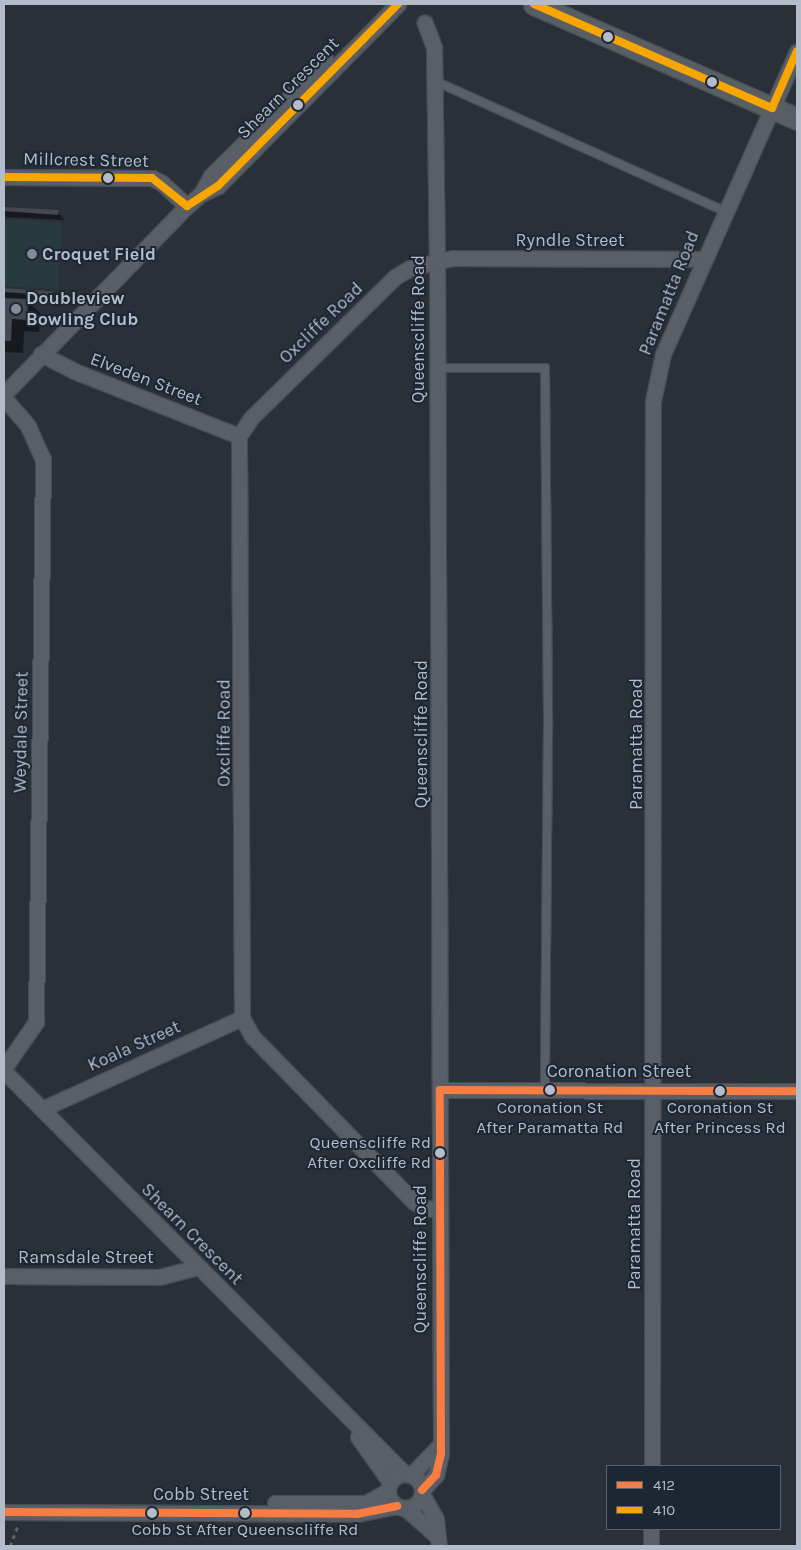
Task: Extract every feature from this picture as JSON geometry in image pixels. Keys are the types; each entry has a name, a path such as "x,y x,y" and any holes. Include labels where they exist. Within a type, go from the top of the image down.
{"main road":[{"path":"534,4 565,10 797,119"}],"street":[{"name":"Shearn Crescent","path":"201,194 211,176 384,4"},
{"name":"Shearn Crescent","path":"4,394 187,206 201,194 218,186 398,4"},
{"name":"Queenscliffe Road","path":"422,1492 436,1474 441,1454 439,1446 440,1090 435,81 434,47 425,23"},
{"name":"Paramatta Road","path":"652,1465 653,401 663,354 724,210 797,52"},
{"name":"Millcrest Street","path":"4,177 152,178 162,183 187,206"},
{"name":"Ryndle Street","path":"437,260 704,258"},
{"name":"Oxcliffe Road","path":"242,1018 239,436 251,418 395,277 410,268 437,260"},
{"name":"Elveden Street","path":"41,354 74,371 239,436"},
{"name":"Weydale Street","path":"4,398 28,426 43,458 36,1022 4,1069"},
{"name":"Koala Street","path":"42,1109 242,1018"},
{"path":"242,1018 252,1036 414,1202 424,1208 439,1210"},
{"name":"Shearn Crescent","path":"4,1069 353,1424 371,1438 408,1474"},
{"name":"Coronation Street","path":"440,1090 653,1089 797,1091"},
{"name":"Ramsdale Street","path":"4,1276 159,1277 198,1267"},
{"name":"Shearn Crescent","path":"353,1424 389,1486"},
{"path":"438,1541 401,1507 390,1500 389,1486 408,1474 439,1446"},
{"path":"408,1474 420,1482 422,1492 436,1518 438,1541"},
{"name":"Cobb Street","path":"4,1502 354,1504 366,1503 389,1486"},
{"path":"401,1507 414,1506 422,1492"},
{"name":"Cobb Street","path":"4,1512 357,1514 401,1507"},
{"path":"651,1530 651,1546"}],"lane":[{"path":"435,81 724,210"},
{"path":"436,368 544,368 548,729 545,1089"}],"path":[{"path":"10,1546 24,1512"}],"green space":[{"name":"Croquet Field","path":"4,219 62,222 58,289 4,286"}],"building":[{"path":"4,207 59,210 58,215 4,211"},
{"path":"4,288 53,291 53,295 4,292"},
{"name":"Doubleview Bowling Club","path":"4,298 28,299 27,320 12,319 11,341 4,341"}],"transit line":[{"name":"410","path":"187,206 218,186 398,4"},
{"name":"410","path":"534,4 772,108"},
{"name":"410","path":"772,108 797,51"},
{"name":"410","path":"4,177 152,178 187,206"},
{"name":"412","path":"440,1090 797,1091"},
{"name":"412","path":"422,1490 436,1475 441,1454 440,1090"},
{"name":"412","path":"4,1512 357,1514 397,1506"}],"place":[{"name":"Croquet Field","path":"32,254"},
{"name":"Doubleview Bowling Club","path":"16,309"},
{"name":"Coronation St After Paramatta Rd","path":"550,1090"},
{"name":"Coronation St After Princess Rd","path":"720,1091"},
{"name":"Queenscliffe Rd After Oxcliffe Rd","path":"440,1153"},
{"name":"Cobb St After Queenscliffe Rd","path":"245,1513"}]}
